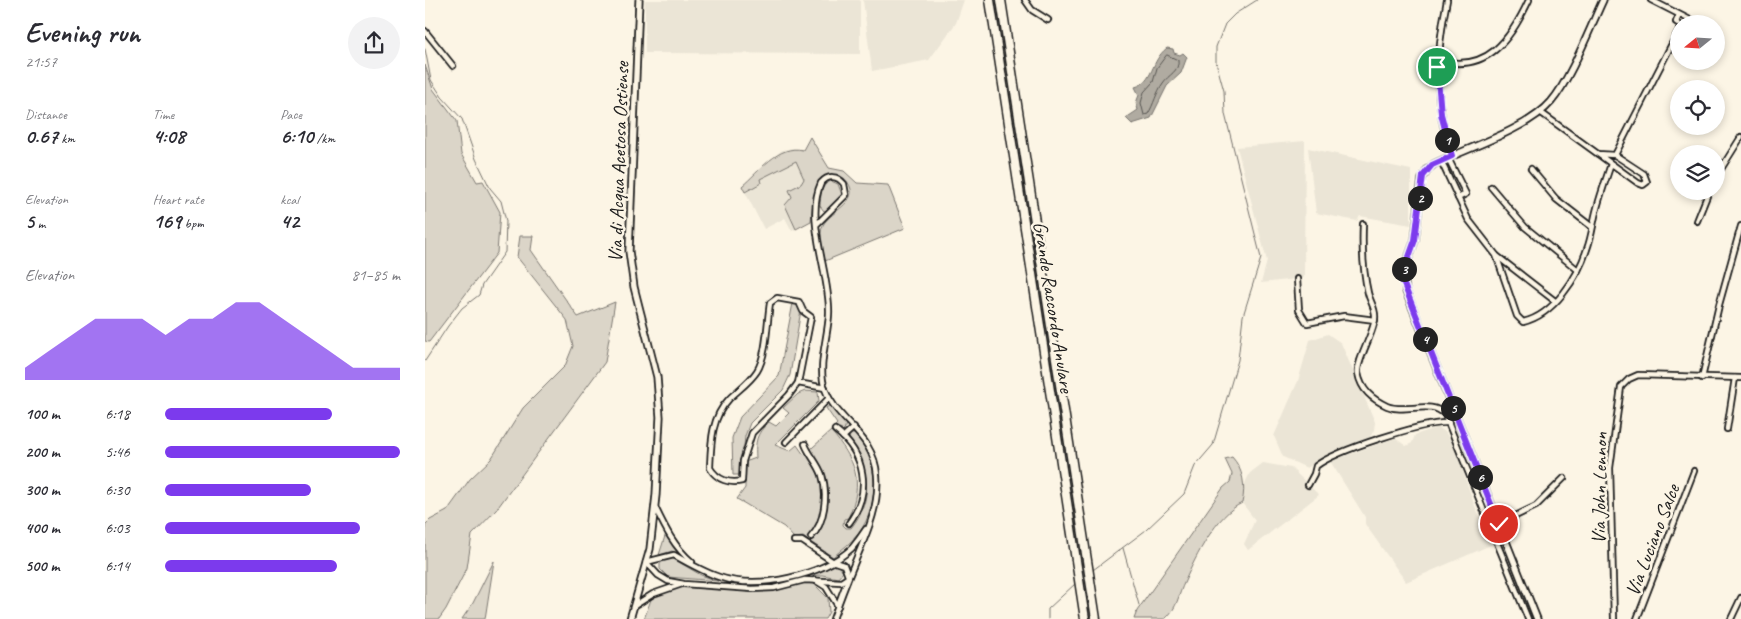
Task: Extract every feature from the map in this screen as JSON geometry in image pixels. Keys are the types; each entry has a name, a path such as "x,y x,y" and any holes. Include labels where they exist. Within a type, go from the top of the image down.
{"highway":[{"name":"Grande Raccordo Anulare","path":"990,0 1085,619"},
{"name":"Grande Raccordo Anulare","path":"1001,0 1096,619"}],"street":[{"name":"Via di Acqua Acetosa Ostiense","path":"630,619 646,562 655,508 660,418 659,386 634,287 629,251 639,0"},
{"path":"1025,0 1032,10 1048,20"},
{"path":"1447,0 1437,74 1439,102 1450,157 1465,194 1458,198"},
{"path":"1438,60 1459,63 1492,54 1508,37 1529,0"},
{"path":"1537,619 1403,282 1405,268 1415,240 1423,176 1430,167 1519,125 1540,112 1561,87 1603,0"},
{"path":"1651,0 1679,15"},
{"path":"425,31 453,66"},
{"path":"1615,155 1670,48"},
{"path":"1540,112 1611,164 1640,184 1644,184 1647,181 1644,174 1615,155 1598,154"},
{"path":"1725,163 1741,138"},
{"path":"1441,161 1473,226 1496,255 1555,301"},
{"path":"1496,255 1519,320 1524,322 1533,318 1555,301 1579,270 1588,248 1592,227 1611,164"},
{"path":"1531,169 1556,199 1592,227"},
{"path":"817,224 846,195 844,184 838,178 825,179 819,186 817,224 817,236 829,308 823,364 825,388 829,398 854,427 873,456 878,492 870,524 833,619"},
{"path":"1491,187 1525,227 1579,270"},
{"path":"1697,221 1705,200"},
{"path":"1363,224 1367,289 1374,308 1375,320 1358,370 1367,394 1374,400 1397,409 1437,409 1443,412 1527,619"},
{"path":"1702,378 1719,305 1741,226"},
{"path":"1297,279 1299,310 1307,323 1344,316 1375,320"},
{"path":"777,298 799,302 803,311 811,318 798,383 753,433 743,462 743,481 727,481 713,474 710,468 711,445 718,415 728,400 757,372 761,360 771,301 777,298"},
{"name":"Via John Lennon","path":"1614,619 1610,468 1621,388 1625,382 1639,376 1738,378 1727,429"},
{"path":"798,383 825,388"},
{"path":"786,442 829,398"},
{"path":"1308,485 1314,475 1316,466 1334,455 1417,427 1436,423 1449,423"},
{"path":"843,437 854,427"},
{"path":"835,430 843,437 857,457 862,469 864,489 858,510 849,523"},
{"path":"805,444 822,475 825,498 818,530 811,537"},
{"name":"Via Luciano Salce","path":"1637,619 1694,471"},
{"path":"1499,524 1536,506 1564,478"},
{"path":"655,508 680,553 697,566"},
{"path":"848,578 841,582 814,579 775,588 752,589 684,584 668,582 658,575 646,562 674,555 719,578 745,582 762,582 803,574 832,561 852,548 870,524"},
{"path":"794,541 802,541 832,561 844,565 848,578"},
{"path":"814,579 826,586 838,606"},
{"path":"634,606 653,594 684,584"},
{"path":"1731,619 1741,598"}],"shaded area":[{"path":"645,0 860,0 860,54 645,53"},
{"path":"863,0 964,0 956,23 929,60 872,71"},
{"path":"425,65 433,89 457,121 461,154 477,182 483,181 500,212 497,253 429,342 425,341"},
{"path":"810,137 829,168 844,171 857,183 888,185 905,228 825,261 821,243 823,225 845,204 851,193 850,186 844,178 826,175 820,180 814,195 811,221 796,229 785,205 792,197 789,190 801,184 804,179 796,161 760,179 761,183 745,192 742,186 769,160 785,151 803,150"},
{"path":"1305,141 1304,278 1261,283 1267,261 1237,147"},
{"path":"793,148 804,150 817,171 811,221 792,231 785,218 764,229 742,186 782,150"},
{"path":"1308,148 1411,170 1411,225 1360,216 1357,221 1316,213"},
{"path":"831,181 838,184 842,195 828,210 824,211 820,206 822,191 825,185"},
{"path":"520,236 533,236 531,250 578,317 615,302 605,362 496,510 472,535 467,568 439,619 425,619 425,525 430,520 447,511 470,479 491,459 523,408 565,366 573,346 567,320 517,257"},
{"path":"793,303 798,304 801,310 790,375 783,390 750,423 745,436 741,475 733,475 732,438 740,417 779,376"},
{"path":"1328,334 1341,343 1375,422 1374,430 1368,441 1335,451 1307,468 1283,457 1274,436 1298,381 1310,340"},
{"path":"805,391 818,392 819,401 775,445 790,451 797,445 804,455 831,431 846,452 855,472 856,493 848,518 844,519 843,525 846,528 851,528 858,517 866,495 865,472 856,450 849,440 850,434 855,434 863,445 873,469 874,496 866,521 859,533 833,557 803,537 794,538 784,527 737,499 745,488 745,462 756,458 756,442 761,430 769,422 776,426 789,413 783,408 798,394"},
{"path":"829,406 846,424 844,430 835,426 837,424 826,408"},
{"path":"1438,427 1445,432 1454,445 1474,504 1493,544 1406,582 1365,524 1365,517 1330,461 1395,438 1406,446 1412,443 1415,435"},
{"path":"1232,457 1239,467 1243,478 1242,503 1215,526 1195,560 1170,614 1165,619 1134,619 1137,611 1223,488 1230,482 1232,474 1225,459"},
{"path":"1263,463 1291,468 1319,495 1248,550 1244,544 1255,520 1242,503 1243,487 1250,473"},
{"path":"666,533 682,557 672,551 659,555"},
{"path":"670,557 701,575 718,581 668,577 660,569 660,563"},
{"path":"494,561 485,619 462,619 473,603"},
{"path":"837,564 843,572 838,578 822,575 806,576"},
{"path":"812,582 828,598 829,612 825,619 644,619 653,594 691,583 752,589"}],"water":[{"path":"1167,48 1173,49 1174,53 1180,55 1183,53 1187,57 1181,73 1167,86 1151,118 1132,124 1126,118 1138,110 1136,103 1139,95 1135,87 1146,81 1157,59"}],"waterway":[{"path":"1093,570 1146,530 1184,494 1195,466 1213,445 1238,360 1243,316 1261,258 1225,114 1224,91 1216,62 1216,47 1225,24 1235,14 1257,0"},
{"path":"425,49 431,80 442,97 462,119 476,159 490,188 501,201 506,221 505,252 482,285 479,295 462,308 425,361"},
{"path":"1123,548 1139,605"},
{"path":"1048,619 1048,609 1076,583"}],"route":[{"path":"1437,67 1441,114 1452,156 1432,165 1423,176 1415,240 1403,273 1403,282 1499,524"}]}
